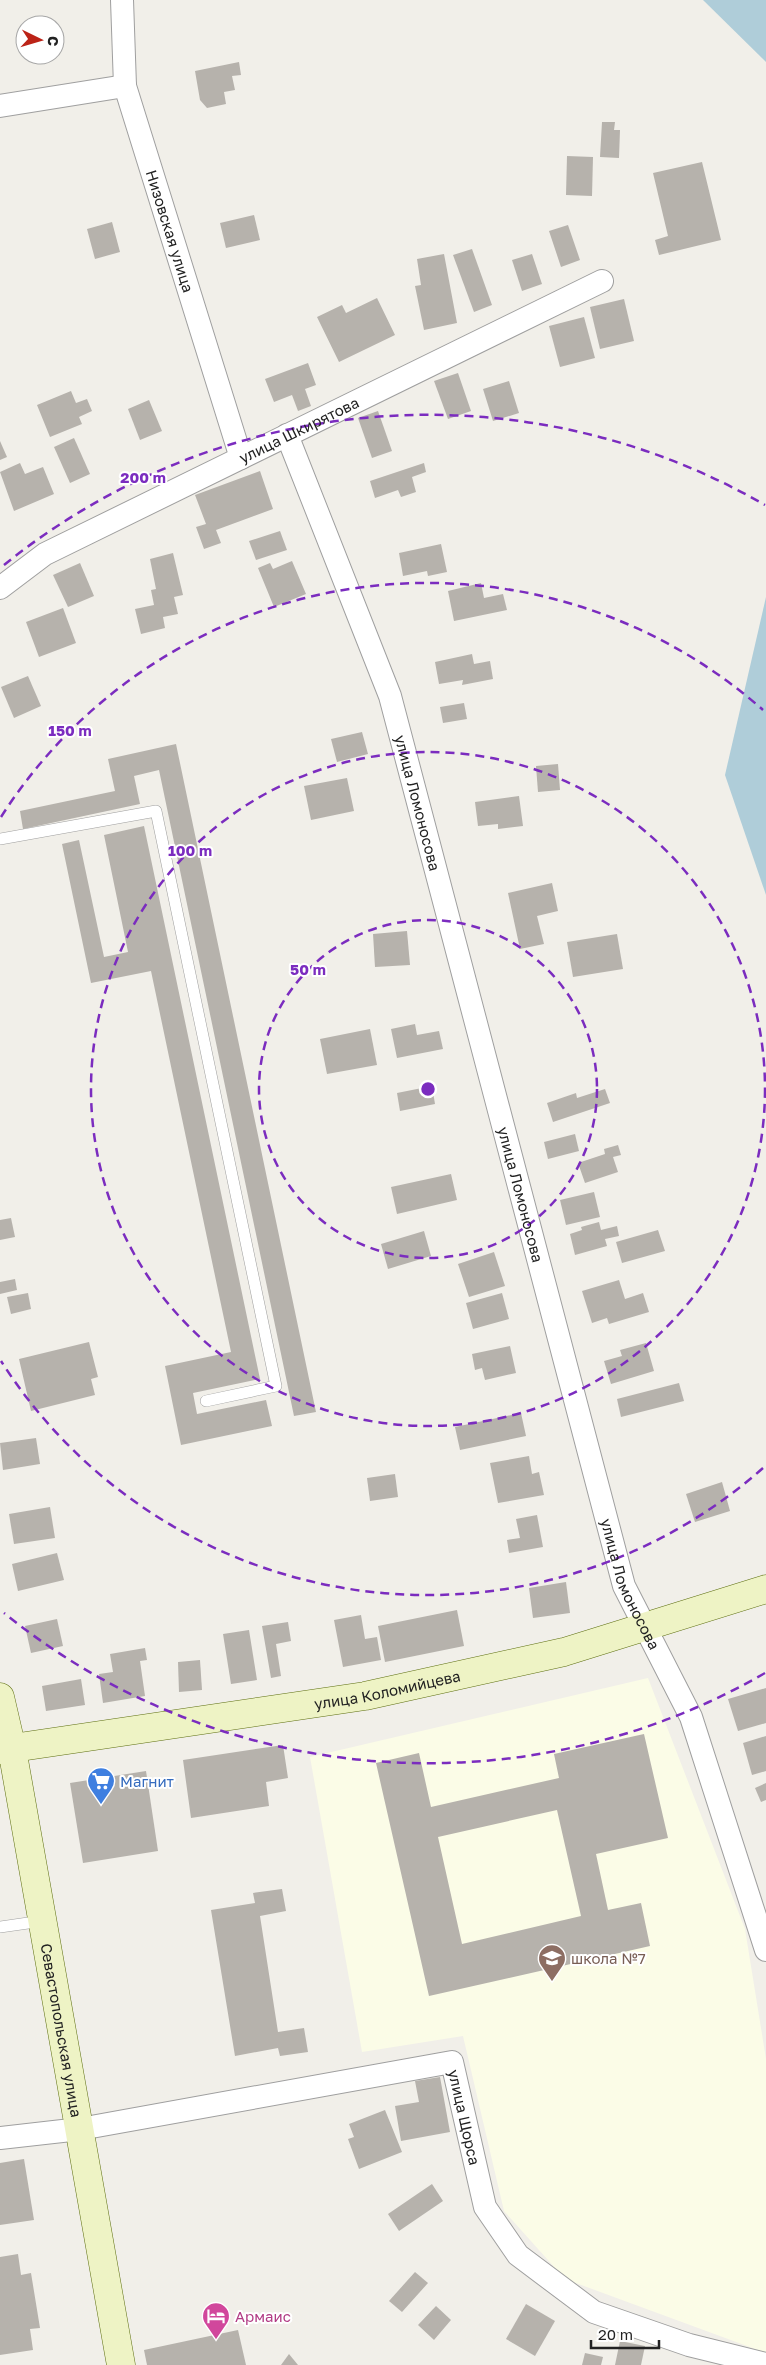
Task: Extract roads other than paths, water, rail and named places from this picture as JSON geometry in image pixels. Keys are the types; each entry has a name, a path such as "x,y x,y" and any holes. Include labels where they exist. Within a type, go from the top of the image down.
{"main road":[{"name":"улица Коломийцева","path":"6,1750 365,1696 564,1652 766,1589"},
{"name":"Севастопольская улица","path":"0,1696 6,1750 42,1921 121,2365"}],"street":[{"name":"Низовская улица","path":"122,0 125,86 241,458"},
{"path":"0,106 125,86"},
{"name":"улица Шкирятова","path":"0,588 46,554 602,281"},
{"name":"улица Ломоносова","path":"287,435 390,696 624,1586 691,1717 766,1950"},
{"name":"улица Щорса","path":"0,2138 80,2130 452,2062 485,2207 518,2255 594,2312 689,2345 766,2364"}],"lane":[{"path":"0,839 156,811 276,1386 206,1401"},
{"path":"0,1927 42,1921"}],"water":[{"path":"703,0 766,0 766,62"},
{"path":"766,597 766,895 725,775"}],"place":[{"name":"Магнит","path":"101,1805"},
{"name":"школа №7","path":"552,1982"},
{"name":"Армаис","path":"216,2340"}]}
